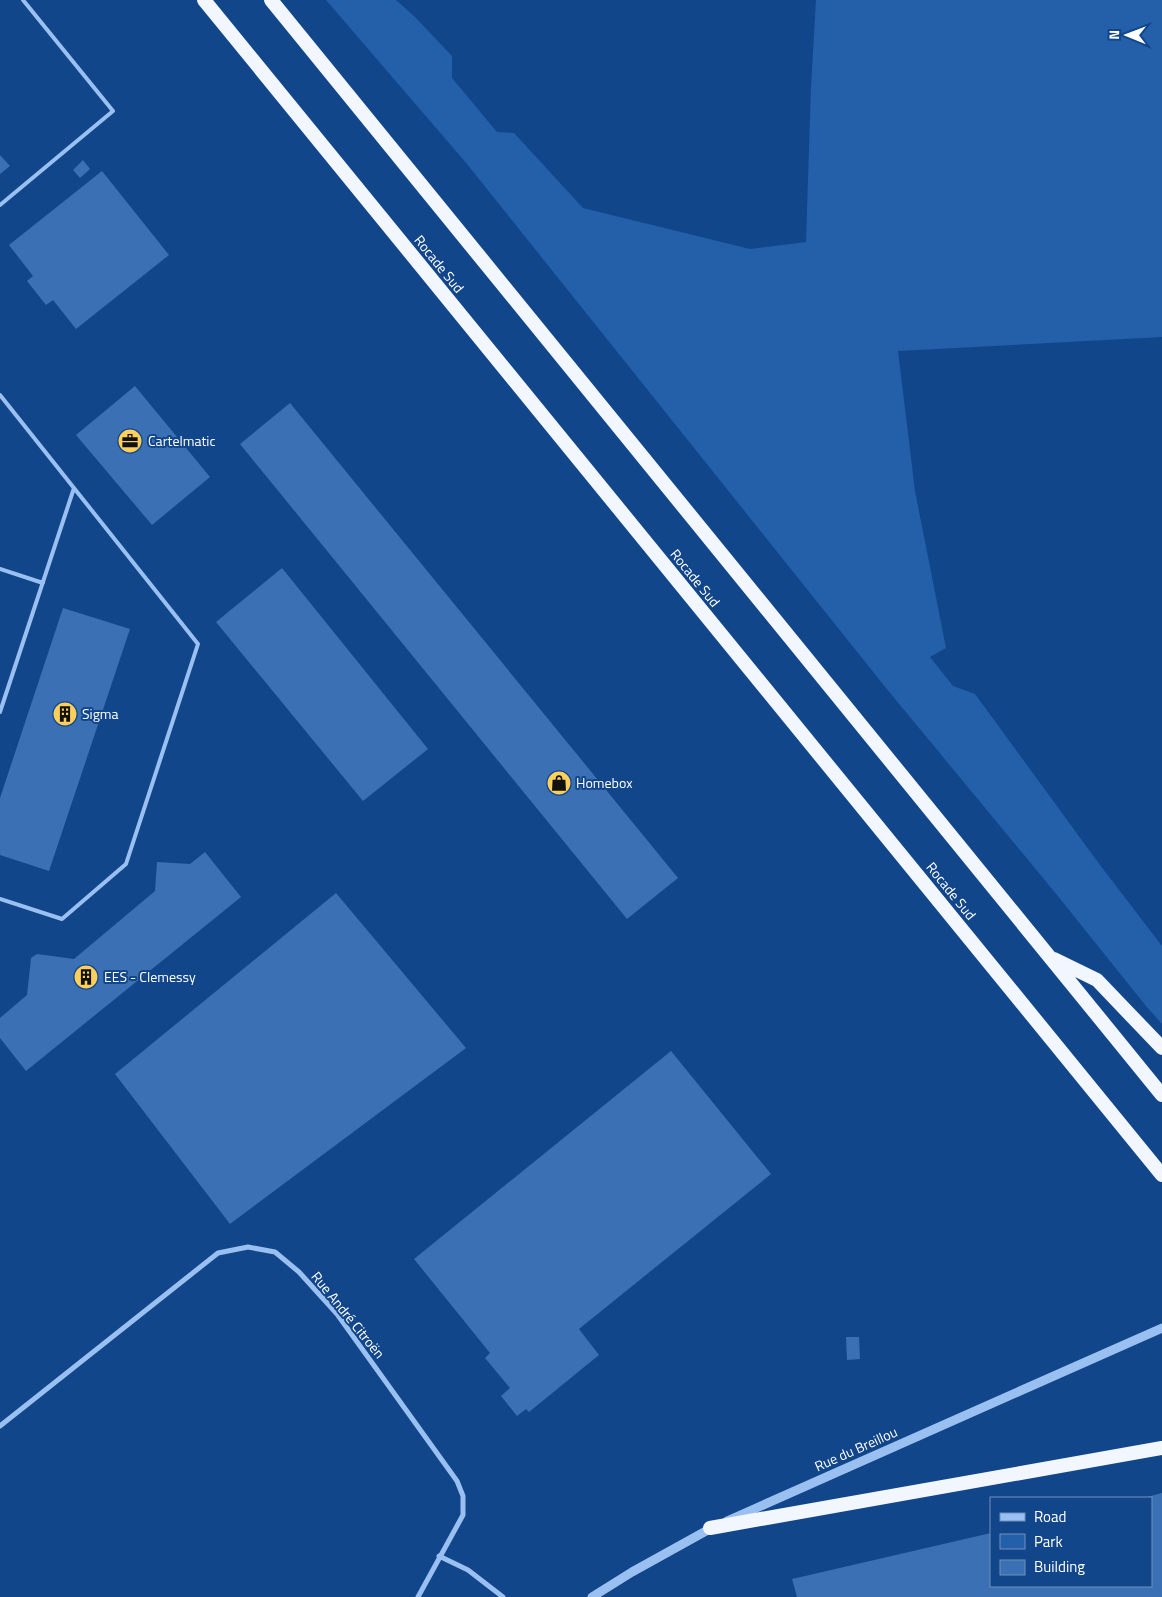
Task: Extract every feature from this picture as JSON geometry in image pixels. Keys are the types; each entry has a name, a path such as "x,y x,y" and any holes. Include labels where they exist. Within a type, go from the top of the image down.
{"highway":[{"name":"Rocade Sud","path":"204,0 1162,1175"},
{"path":"271,0 1162,1095"},
{"path":"1049,957 1097,980 1162,1048"},
{"path":"710,1528 1162,1448"}],"street":[{"name":"Rue André Citroën","path":"0,1426 218,1253 248,1247 275,1252 299,1272 337,1314 458,1481 463,1496 462,1515 418,1597"},
{"name":"Rue du Breillou","path":"592,1597 710,1528 1162,1328"},
{"path":"439,1556 468,1570 503,1597"}],"lane":[{"path":"0,204 113,111 23,0"},
{"path":"0,395 198,644 126,864 62,919 0,899"},
{"path":"0,712 74,488"},
{"path":"0,569 44,583"}],"green space":[{"path":"326,0 396,0 452,56 452,78 497,132 514,133 583,208 750,249 806,242 816,0 1162,0 1162,337 898,351 915,491 946,648 930,657 953,686 975,694 1100,865 1162,946 1162,1024 886,688 467,164"}],"building":[{"path":"0,155 10,166 0,174"},
{"path":"83,160 90,169 80,178 73,170"},
{"path":"102,171 169,255 76,329 53,300 46,305 27,281 33,276 9,245"},
{"path":"135,386 210,477 152,525 76,435"},
{"path":"290,403 678,878 627,919 240,444"},
{"path":"282,568 428,749 363,801 216,622"},
{"name":"Sigma","path":"63,608 130,629 49,871 0,855 0,798"},
{"name":"EES - Clemessy","path":"205,852 241,897 26,1071 0,1038 0,1018 27,995 31,958 37,954 74,959 155,891 157,862 190,864"},
{"path":"336,893 466,1048 230,1224 115,1074"},
{"path":"671,1051 771,1174 579,1329 599,1355 529,1412 526,1409 517,1416 501,1396 510,1388 485,1358 490,1353 414,1259"},
{"path":"846,1337 859,1337 860,1359 847,1360"},
{"path":"1162,1493 1162,1597 797,1597 792,1579 990,1533 990,1587 1152,1587 1152,1497 1147,1497"}],"place":[{"name":"Cartelmatic","path":"130,441"},
{"name":"Sigma","path":"65,714"},
{"name":"Homebox","path":"559,783"},
{"name":"EES - Clemessy","path":"86,977"}]}
